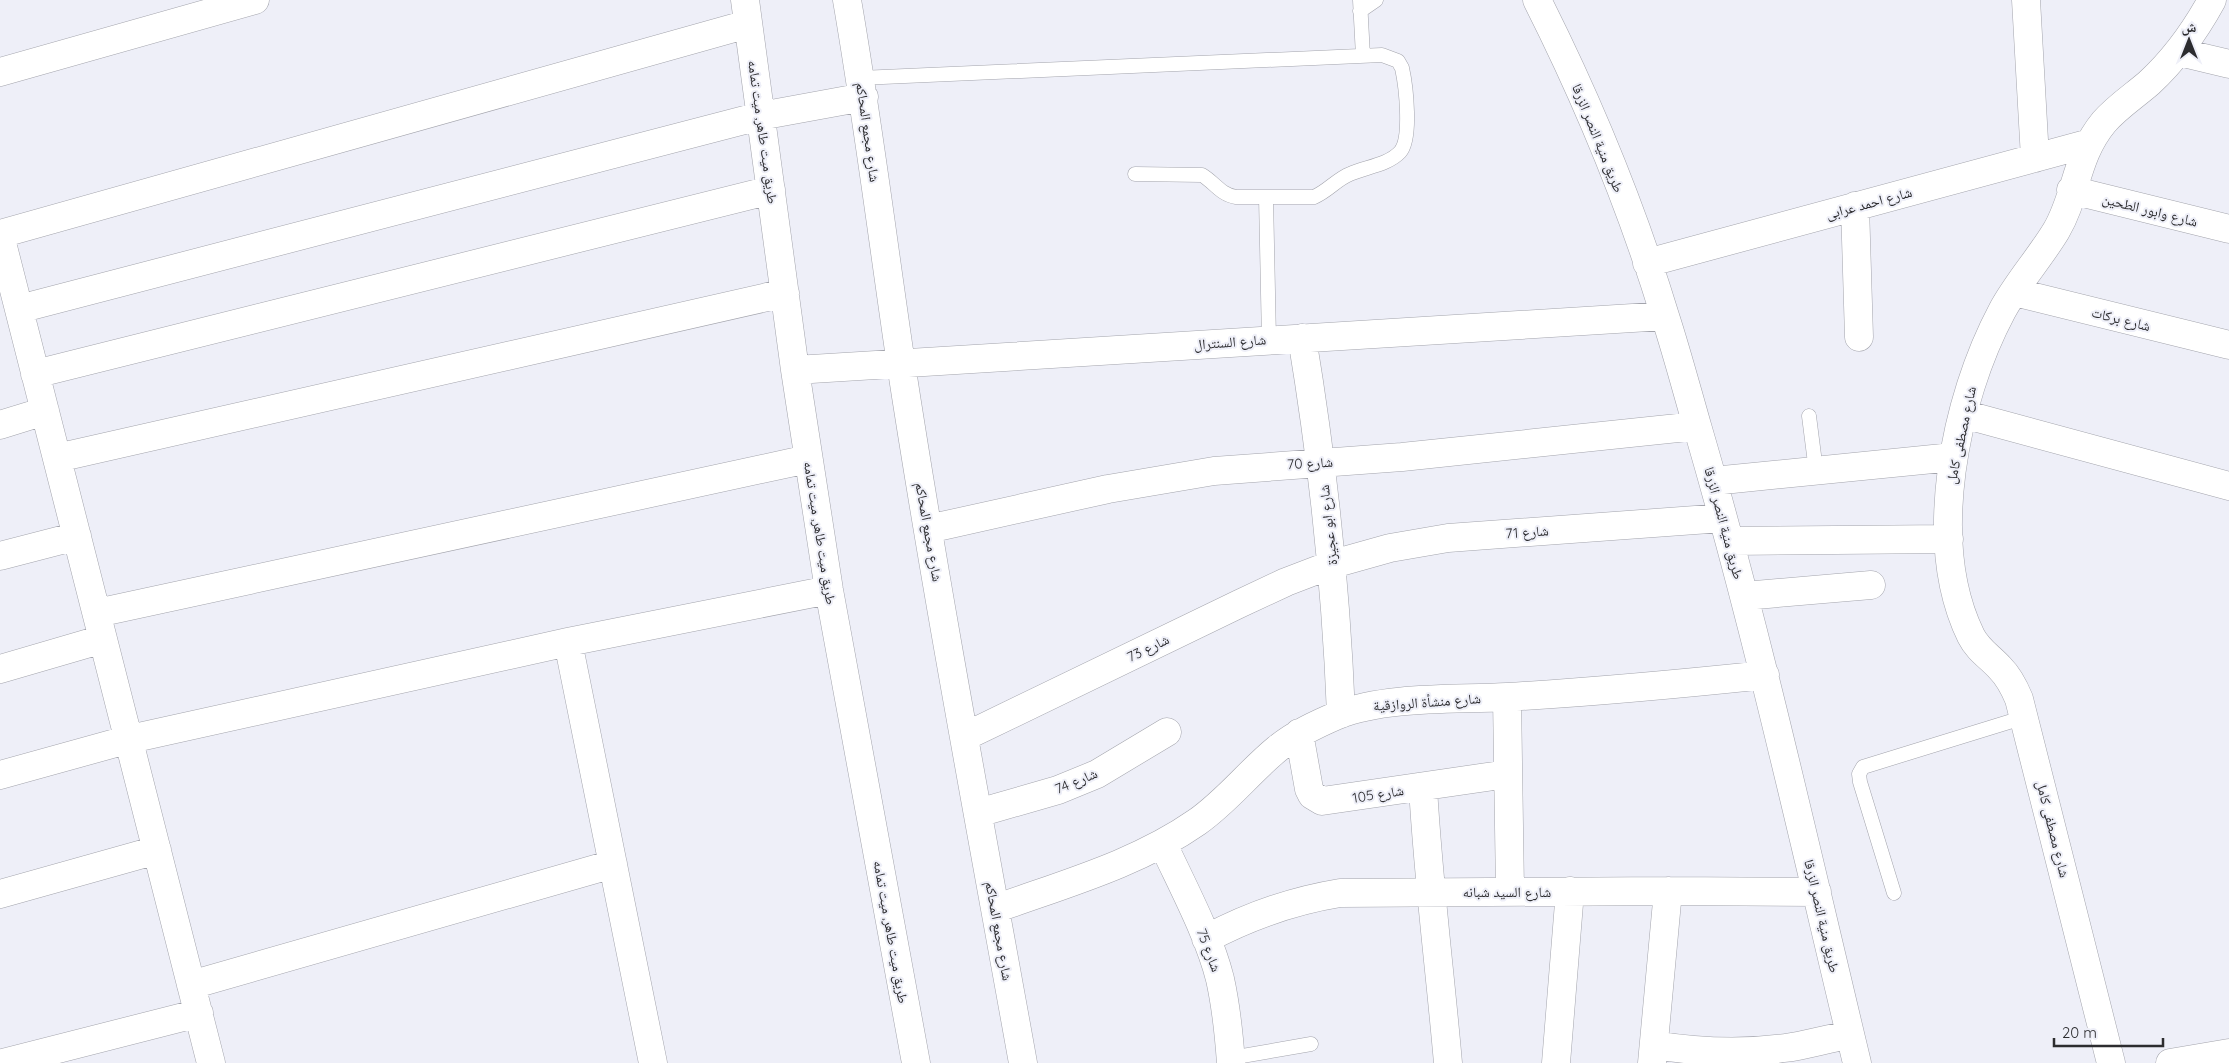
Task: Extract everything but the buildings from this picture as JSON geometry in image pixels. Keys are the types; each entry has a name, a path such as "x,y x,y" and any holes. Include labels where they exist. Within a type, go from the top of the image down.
{"street":[{"path":"0,72 255,0"},
{"name":"شارع مجمع المحاكم","path":"847,0 862,88 901,363 928,529 1023,1063"},
{"name":"طريق منية النصر الزرقا","path":"1537,0 1554,33 1604,148 1648,263 1665,316 1727,529 1817,892 1857,1063"},
{"path":"2026,0 2034,158"},
{"name":"شارع مصطفى كامل","path":"2111,1063 2025,717 2011,682 2000,667 1984,654 1972,638 1963,616 1953,580 1949,539 1950,484 1953,457 1976,371 2002,311 2058,229 2079,166 2090,143 2104,122 2150,82 2179,52 2200,22 2212,0"},
{"path":"211,1063 45,411 11,298 0,234 746,12"},
{"name":"طريق ميت طاهر, ميت تمامه","path":"746,12 795,370 829,590 916,1063"},
{"path":"2179,52 2229,64"},
{"path":"11,298 760,116 862,88"},
{"name":"شارع احمد عرابى","path":"1648,263 2090,143"},
{"path":"35,374 771,190"},
{"name":"شارع وابور الطحين","path":"2072,190 2229,229"},
{"path":"1855,206 1859,337"},
{"name":"شارع بركات","path":"2014,292 2229,345"},
{"path":"57,458 785,293"},
{"name":"شارع السنترال","path":"795,370 1665,316"},
{"name":"شارع ابو عجيزة","path":"1302,338 1322,463 1333,564 1341,714"},
{"path":"0,424 45,411"},
{"path":"1963,414 2229,486"},
{"name":"شارع 70","path":"928,529 1161,478 1223,470 1410,456 1697,426"},
{"path":"1713,481 1953,457"},
{"path":"97,613 808,459"},
{"name":"شارع 71","path":"1333,564 1390,548 1448,538 1727,529 1949,539"},
{"path":"0,556 77,536"},
{"name":"شارع 73","path":"964,737 1247,601 1333,564"},
{"path":"1744,596 1871,585"},
{"path":"0,775 130,739 568,642 829,590"},
{"path":"0,669 103,639"},
{"path":"568,642 653,1063"},
{"name":"شارع منشأة الروازقية","path":"995,909 1126,862 1163,844 1198,821 1230,795 1279,748 1300,733 1341,714 1392,703 1507,697 1764,675"},
{"path":"1507,697 1510,892"},
{"name":"شارع 74","path":"978,814 1058,790 1096,774 1167,732"},
{"name":"شارع 105","path":"1300,733 1307,784 1312,795 1329,801 1508,774"},
{"path":"1423,787 1430,893 1448,1063"},
{"name":"شارع 75","path":"1163,844 1206,939 1219,977 1227,1017 1231,1060"},
{"path":"0,894 157,850"},
{"path":"191,985 613,864"},
{"path":"1668,891 1653,1054 1719,1052 1751,1057 1850,1035"},
{"path":"1556,1063 1570,892"},
{"name":"شارع السيد شبانه","path":"1206,939 1238,922 1271,909 1305,899 1340,893 1817,892"},
{"path":"3,1063 199,1013"},
{"path":"2170,1063 2229,1053"}],"lane":[{"path":"1363,56 1360,6 1376,0"},
{"path":"862,88 1363,56 1391,57 1398,61 1402,68 1407,136 1400,152 1383,162 1348,174 1314,197 1228,196 1202,175 1135,174"},
{"path":"1266,197 1269,340"},
{"path":"1809,416 1816,471"},
{"path":"1894,893 1860,782 1859,774 1863,767 2025,717"},
{"path":"1231,1060 1311,1044"}]}
